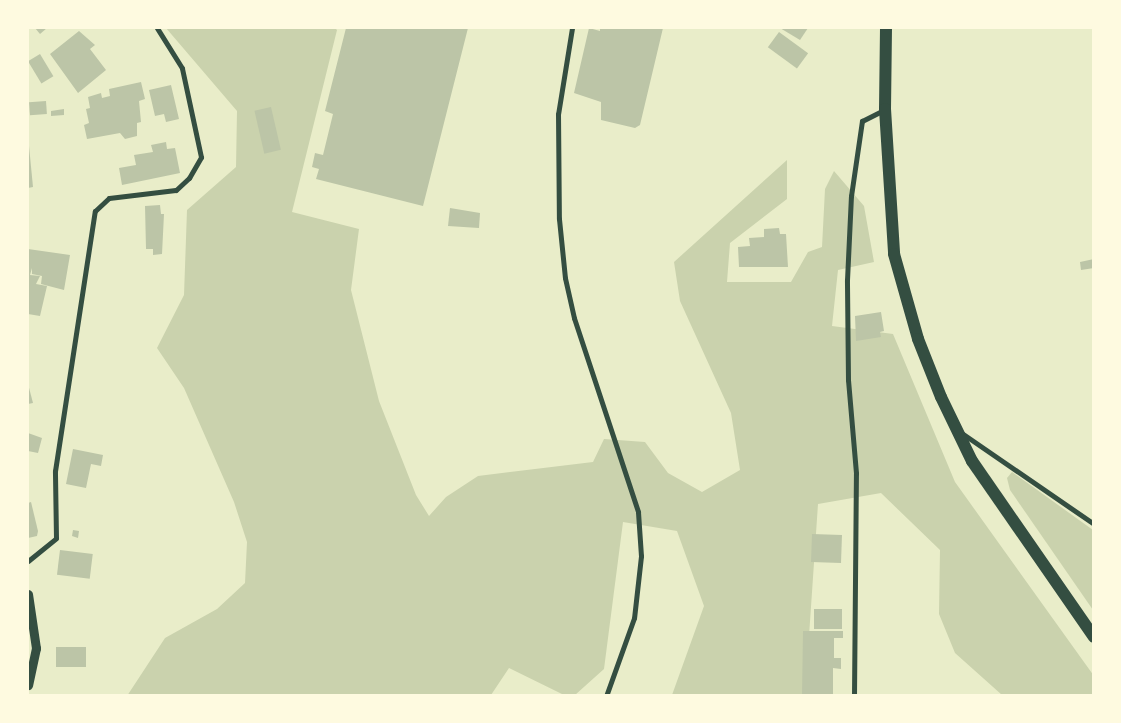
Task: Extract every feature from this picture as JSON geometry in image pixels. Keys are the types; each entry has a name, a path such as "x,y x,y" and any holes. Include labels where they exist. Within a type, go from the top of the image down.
{"main road":[{"path":"886,28 885,109 894,254 918,339 956,429 972,461 1094,637"}],"street":[{"path":"28,561 56,538 56,471 95,212 109,198 176,190 189,178 201,157 182,68 157,28"},
{"path":"572,28 558,114 559,219 565,278 574,318 638,512 641,556 634,618 606,696"},
{"path":"854,696 856,473 848,380 847,289 851,196 862,121 885,109"},
{"path":"956,429 1094,524"},
{"path":"28,594 36,648 28,685"}],"green space":[{"path":"166,28 335,28 337,30 292,212 359,229 351,290 379,401 416,495 429,516 446,497 478,476 593,462 604,439 645,442 668,473 702,492 740,470 731,413 680,301 674,262 787,160 787,199 730,243 727,282 791,282 808,252 822,247 825,189 834,171 864,206 874,262 838,270 832,326 893,334 955,482 1094,676 1093,695 1002,695 955,653 939,614 940,550 881,493 818,504 805,695 672,695 704,606 677,531 623,522 604,669 575,695 564,695 509,668 491,695 127,696 165,638 217,609 245,583 247,542 234,502 184,388 157,348 184,295 187,210 236,167 237,111"},
{"path":"1012,472 1093,530 1093,610 1010,490 1007,478"}],"building":[{"path":"35,28 47,28 40,34"},
{"path":"346,28 468,28 423,206 316,179 319,169 312,167 315,153 323,155 333,114 325,111"},
{"path":"589,28 600,31 600,28 663,28 640,125 635,128 601,120 601,102 574,93"},
{"path":"780,28 808,28 800,40"},
{"path":"79,31 95,45 90,49 106,70 78,93 50,54"},
{"path":"779,32 808,53 797,69 768,47"},
{"path":"40,54 53,76 41,83 28,61"},
{"path":"141,82 145,99 139,101 141,122 137,123 137,136 125,139 120,133 87,139 84,125 89,123 86,109 90,108 88,97 101,93 102,98 110,96 109,89"},
{"path":"171,85 179,119 166,122 164,114 155,116 149,90"},
{"path":"46,101 47,114 30,115 29,102"},
{"path":"271,107 281,150 264,154 254,111"},
{"path":"64,109 64,115 51,116 51,111"},
{"path":"28,136 33,187 28,188"},
{"path":"166,142 167,149 175,148 180,173 122,185 119,168 136,165 134,155 153,152 151,145"},
{"path":"160,205 161,214 164,214 162,254 153,255 153,249 146,249 145,206"},
{"path":"450,208 480,213 479,228 448,226"},
{"path":"779,228 780,234 786,234 788,267 739,267 738,247 750,246 749,238 764,237 764,229"},
{"path":"28,249 70,255 64,290 41,284 42,276 32,274 32,268 30,275 40,276 36,284 47,286 40,316 28,314"},
{"path":"1094,259 1094,268 1081,270 1080,262"},
{"path":"881,312 884,331 880,332 881,337 856,341 855,316"},
{"path":"28,384 33,403 28,404"},
{"path":"28,433 42,438 38,453 28,451"},
{"path":"73,449 103,455 101,466 91,464 86,488 66,484"},
{"path":"31,502 38,531 37,536 28,538 28,503"},
{"path":"73,530 79,531 78,538 72,536"},
{"path":"812,534 842,535 841,563 811,562"},
{"path":"60,550 93,554 90,579 57,575"},
{"path":"814,609 842,609 842,629 814,629"},
{"path":"803,631 843,631 843,638 834,638 834,658 841,658 841,669 833,668 833,695 802,696"},
{"path":"56,647 86,647 86,667 56,667"}]}
